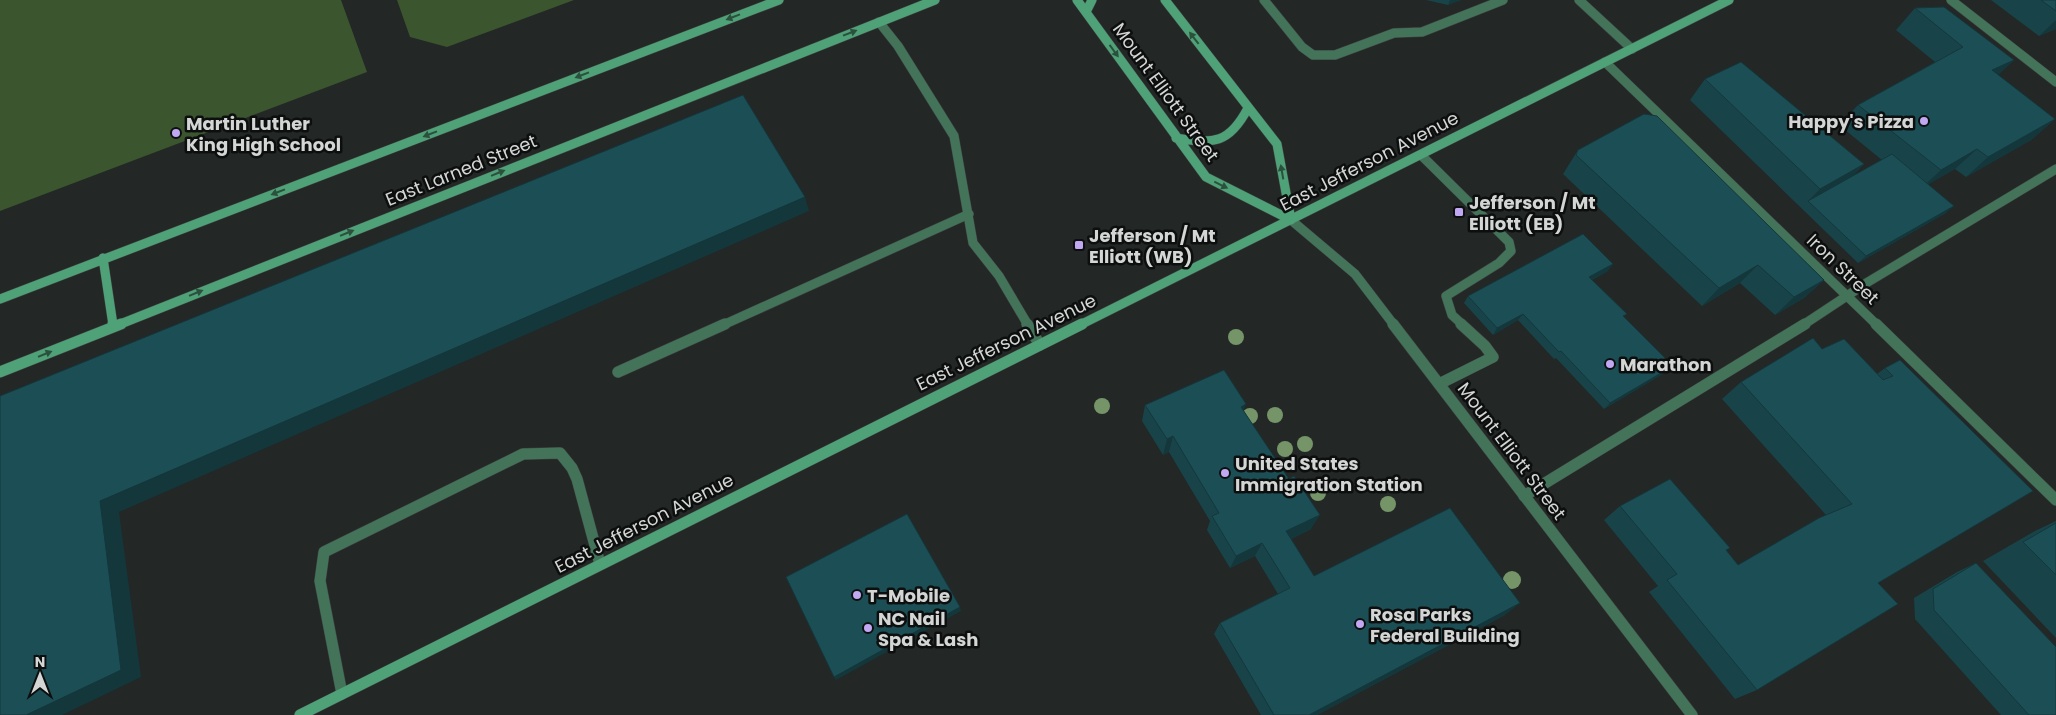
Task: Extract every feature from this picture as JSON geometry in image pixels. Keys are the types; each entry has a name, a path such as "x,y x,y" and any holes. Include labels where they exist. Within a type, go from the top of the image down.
{"main road":[{"path":"0,299 779,0"},
{"name":"East Larned Street","path":"0,372 935,0"},
{"name":"Mount Elliott Street","path":"1077,0 1206,178 1291,220"},
{"path":"1086,12 1092,0"},
{"path":"1165,0 1277,144 1291,220"},
{"name":"East Jefferson Avenue","path":"300,715 1729,0"},
{"path":"1176,138 1204,142 1225,139 1240,126 1248,108"},
{"path":"103,258 113,326"}],"street":[{"path":"1264,0 1302,47 1313,55 1334,55 1394,33 1422,32 1503,0"},
{"path":"1579,0 1632,48"},
{"path":"1951,0 2056,82"},
{"path":"879,22 898,46 954,136 973,243 999,276 1040,344"},
{"name":"Iron Street","path":"1605,62 2056,500"},
{"path":"1421,155 1510,242 1511,251 1499,263 1446,296 1452,315 1485,346 1493,357 1439,384"},
{"path":"1524,496 2056,169"},
{"path":"618,372 969,214"},
{"name":"Mount Elliott Street","path":"1291,220 1355,274 1692,715"},
{"path":"342,694 320,581 324,552 523,454 560,454 572,468 576,479 600,564"}],"green space":[{"path":"0,0 341,0 367,72 0,211"},
{"path":"397,0 574,0 447,47 410,37"}],"building":[{"path":"2041,0 2056,0 2056,11"},
{"path":"1944,7 2014,60 1992,70 2055,119 1988,157 1977,149 1941,170 1858,105 1963,47 1915,8"},
{"path":"1741,62 1864,164 1820,189 1705,79"},
{"path":"743,95 805,197 100,501 121,670 26,715 0,715 0,396"},
{"path":"1644,114 1657,116 1824,280 1794,297 1758,265 1719,288 1576,155 1578,150"},
{"path":"1892,154 1954,206 1866,256 1808,201"},
{"path":"1583,234 1613,264 1589,277 1627,314 1623,316 1673,366 1610,403 1523,314 1497,328 1468,296"},
{"path":"1813,338 1822,349 1844,339 1883,380 1893,376 1885,368 1900,360 2033,491 1878,583 1898,604 1757,690 1667,580 1677,574 1620,506 1670,479 1730,548 1726,550 1738,565 1819,518 1852,504 1741,382"},
{"path":"1224,370 1246,404 1241,407 1289,479 1294,476 1320,515 1286,531 1314,576 1450,508 1520,603 1309,715 1274,715 1220,623 1290,588 1262,543 1236,556 1212,516 1219,513 1173,436 1167,439 1145,405"},
{"path":"907,514 960,607 834,677 786,577"},
{"path":"2056,523 2056,575 2023,542"},
{"path":"1976,563 2056,647 2056,715 2029,715 1934,610 1933,589"}],"place":[{"name":"Happy's Pizza","path":"1924,121"},
{"name":"Martin Luther King High School","path":"176,133"},
{"name":"Jefferson / Mt Elliott (EB)","path":"1459,212"},
{"name":"Jefferson / Mt Elliott (WB)","path":"1079,245"},
{"name":"Marathon","path":"1610,364"},
{"name":"United States Immigration Station","path":"1225,473"},
{"name":"T-Mobile","path":"857,595"},
{"name":"Rosa Parks Federal Building","path":"1360,624"},
{"name":"NC Nail Spa & Lash","path":"868,628"}]}
